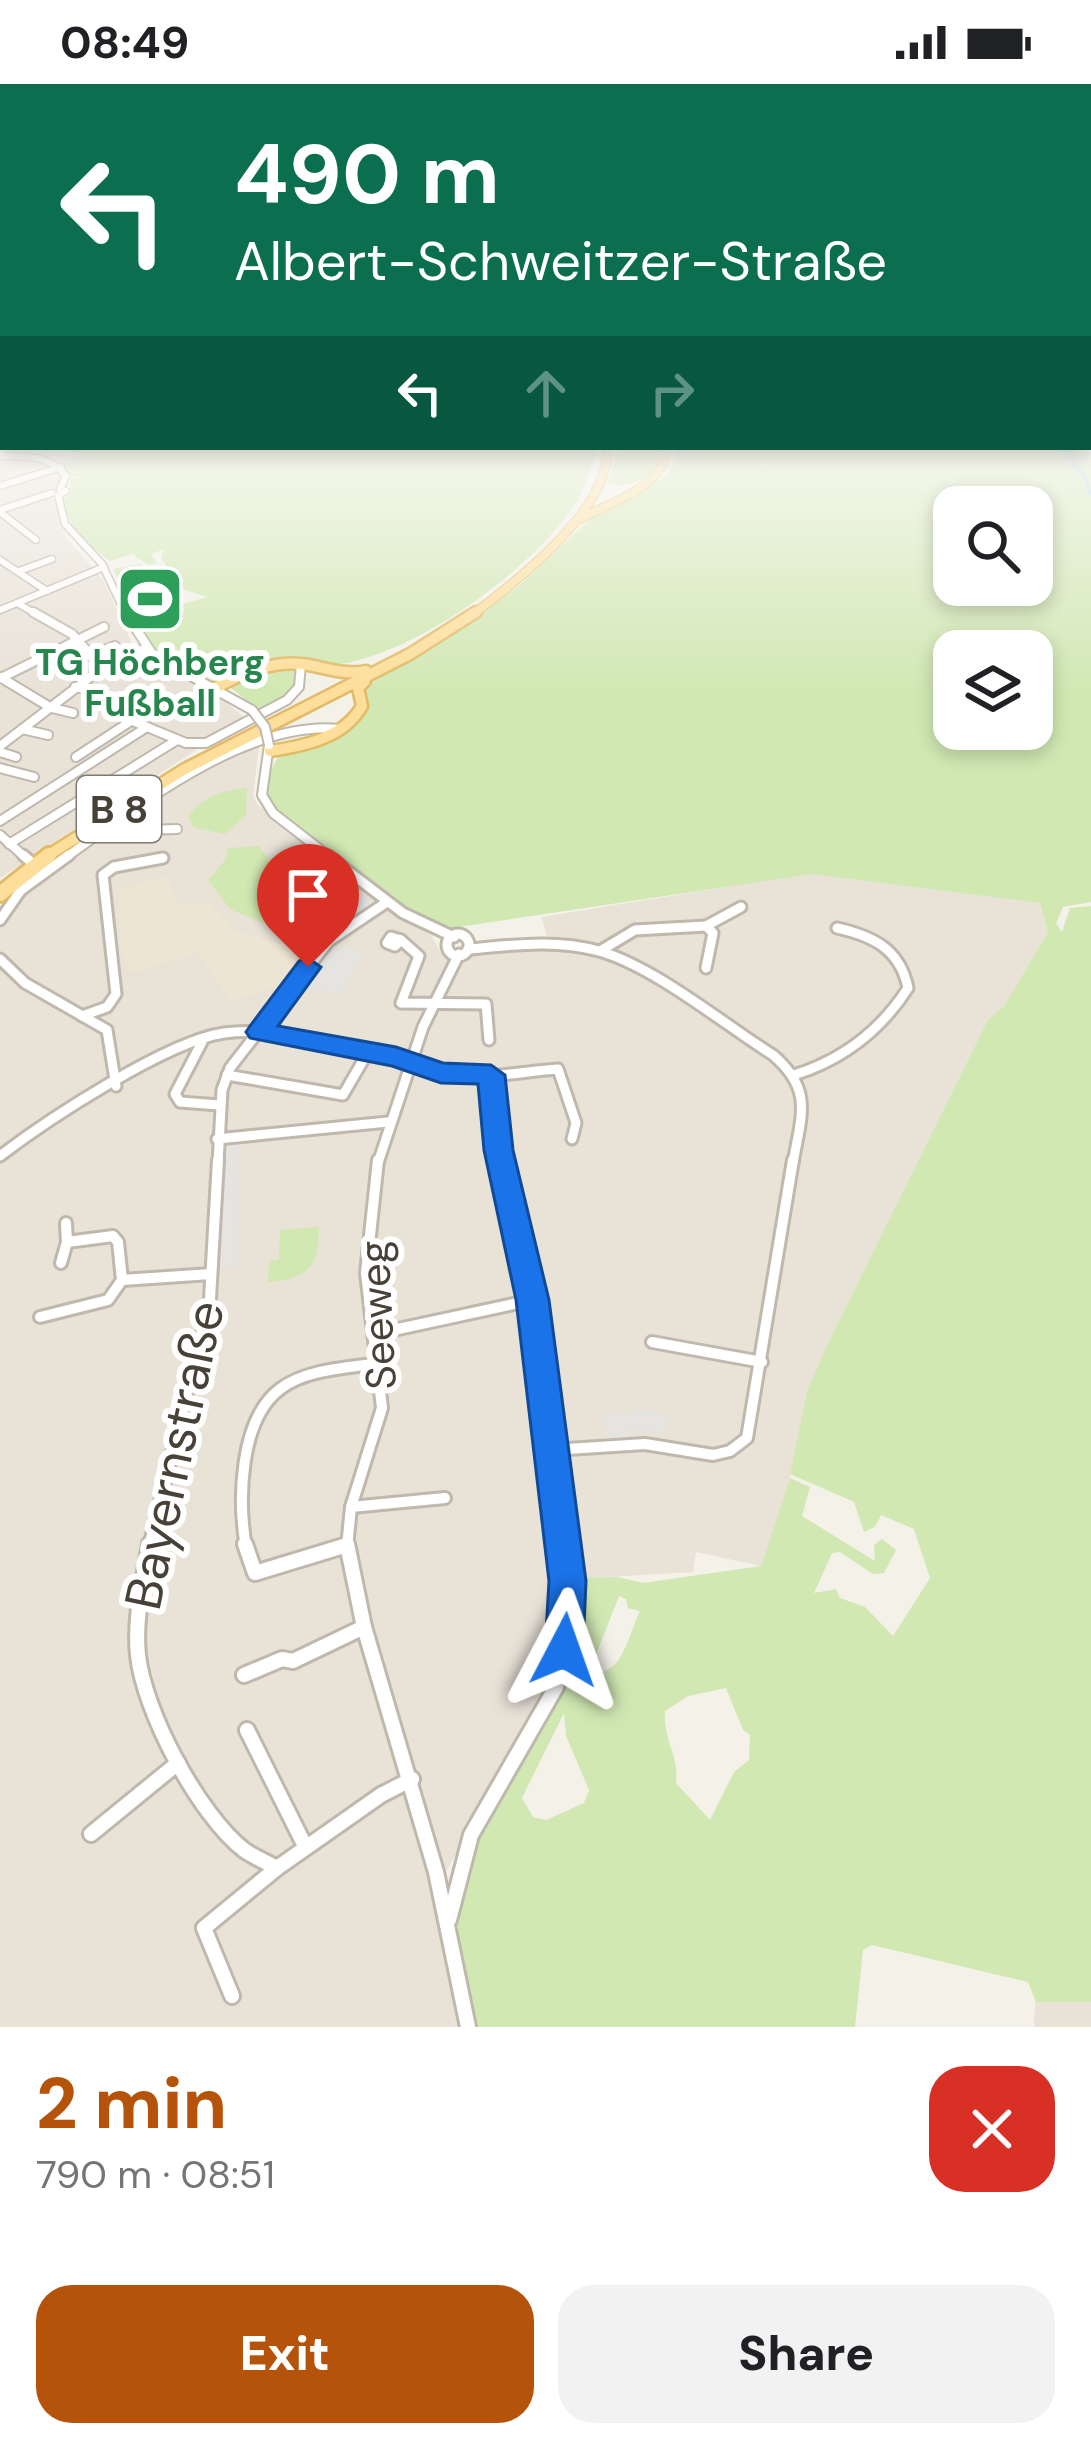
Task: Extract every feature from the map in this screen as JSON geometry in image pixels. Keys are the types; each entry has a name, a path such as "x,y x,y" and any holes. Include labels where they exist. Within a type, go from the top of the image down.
{"main road":[{"name":"B 8","path":"0,884 159,778 383,667 506,588 581,511"},
{"path":"573,524 597,511"},
{"path":"217,687 263,667 301,664 350,675 383,667"},
{"path":"269,748 339,730 355,719 362,706 358,688 383,667"},
{"name":"B 8","path":"0,894 141,795 383,667"},
{"path":"328,671 335,683 328,693"},
{"path":"297,710 345,704 355,710 355,719"}],"street":[{"path":"0,511 36,540"},
{"path":"59,511 104,568 146,649 170,668 217,687 262,721 269,748 262,795 266,806 387,902 435,929 452,947"},
{"path":"0,572 52,559"},
{"path":"0,560 47,591"},
{"path":"0,610 104,568"},
{"path":"17,603 77,639 87,656 103,667 130,672"},
{"path":"73,713 48,706 0,678 104,627"},
{"path":"87,656 115,646"},
{"path":"28,648 42,654"},
{"path":"16,757 0,749 48,706 103,667 146,649"},
{"path":"146,698 119,713 177,740 206,743 287,700 299,687 301,664"},
{"path":"75,687 98,692"},
{"path":"76,757 131,721"},
{"path":"1,918 21,890 212,763 283,730 314,724 339,730"},
{"path":"0,821 147,727"},
{"path":"22,729 48,735"},
{"path":"0,730 11,737"},
{"path":"9,844 177,740"},
{"path":"0,768 34,777"},
{"path":"104,832 177,829"},
{"path":"0,835 30,861"},
{"path":"82,1016 107,1007 116,994 105,872 163,858"},
{"name":"Bayernstraße","path":"277,1868 244,1850 221,1826 178,1763 142,1678 138,1613 172,1441 204,1334 212,1274 219,1105 227,1075 329,941 387,902"},
{"path":"600,951 616,934 632,929 706,926 741,907"},
{"path":"706,926 713,933 706,968"},
{"path":"794,1075 834,1060 900,1003 908,988 900,962 885,945 868,934 837,928"},
{"path":"401,940 419,956 400,1003 486,1004 489,1040"},
{"path":"301,942 329,941"},
{"path":"452,947 572,944 600,951 640,970 730,1027 794,1075 804,1112 750,1434 730,1451 698,1454 644,1444 552,1450"},
{"path":"452,947 470,945"},
{"name":"Seeweg","path":"452,947 450,968 379,1154 366,1273 379,1363 380,1425 351,1507 347,1545 364,1627 412,1780 468,2027"},
{"path":"0,959 25,983 111,1038 116,1086"},
{"path":"0,1156 43,1123 182,1046 206,1038 260,1032 368,1052 453,1075 558,1069 576,1123 572,1139"},
{"path":"206,1038 176,1094 180,1102 219,1105"},
{"path":"227,1075 340,1096 368,1052"},
{"path":"448,1926 471,1835 535,1726 560,1668 568,1581 532,1300 504,1180 491,1075"},
{"path":"217,1139 388,1122"},
{"path":"61,1263 67,1223"},
{"path":"67,1241 116,1237 122,1280"},
{"path":"122,1280 212,1274"},
{"path":"40,1317 108,1300 122,1280"},
{"path":"375,1334 532,1300"},
{"path":"652,1342 762,1362"},
{"path":"347,1545 255,1573 244,1543 248,1453 267,1401 282,1388 379,1363"},
{"path":"351,1507 446,1498"},
{"path":"244,1675 282,1659 293,1661 364,1627"},
{"path":"247,1730 305,1846"},
{"path":"91,1834 178,1763"},
{"path":"232,1996 204,1928 305,1846 412,1780"}],"shaded area":[{"path":"0,511 58,511 66,530 62,533 104,581 132,644 159,669 215,693 245,718 0,878"},
{"path":"259,746 253,795 258,805 386,909 430,934 444,958 549,946 542,917 812,873 1040,903 1048,932 1004,1006 988,1021 827,1345 807,1391 790,1478 761,1566 696,1552 693,1572 557,1580 559,1626 545,1697 435,1891 463,2027 0,2027 0,930 19,896 36,882 191,778"},
{"path":"326,866 377,906 352,918 331,898 315,900 294,877"},
{"path":"167,876 178,904 209,903 234,930 311,953 291,982 230,1001 198,953 133,973 123,962 117,908 122,889"},
{"path":"332,946 364,952 342,993 301,988"},
{"path":"240,1141 237,1267 219,1269 223,1163 217,1143"},
{"path":"636,1409 669,1416 666,1433 628,1429 628,1438 606,1439 603,1414 626,1415"},
{"path":"1035,2002 1091,2002 1091,2027 1034,2027"}],"green space":[{"path":"64,511 570,511 496,585 402,644 341,664 295,663 224,683 197,678 168,661 147,637 121,591 113,569 141,564 152,585 167,582 184,612 183,604 207,597 179,588 161,557 164,549 151,554 157,563 149,565 132,554 110,561 82,540"},
{"path":"599,511 933,511 933,606 1053,606 1053,511 1091,511 1091,902 1063,907 1056,923 1062,932 1070,908 1091,906 1091,2002 1036,2002 1028,1982 872,1945 863,1950 855,2027 478,2027 457,1938 460,1888 473,1840 575,1672 591,1674 612,1667 640,1611 628,1608 626,1599 619,1596 594,1660 580,1663 584,1578 617,1577 643,1583 761,1566 790,1478 810,1487 802,1516 875,1561 874,1545 882,1539 896,1550 884,1573 873,1574 840,1552 832,1553 814,1593 836,1589 840,1598 865,1607 893,1636 930,1578 914,1529 881,1515 875,1527 864,1532 854,1502 790,1474 807,1391 827,1345 988,1020 1004,1006 1048,932 1040,903 812,874 445,929 400,904 272,807 268,795 278,757 323,743 351,728 360,719 366,706 365,691 373,682 458,631 521,584","holes":["726,1688 743,1730 750,1735 749,1760 734,1772 710,1820 676,1783 665,1711 688,1696","564,1713 566,1736 589,1790 584,1803 546,1820 533,1817 522,1798"]},
{"path":"295,668 300,673 294,695 262,713 230,687 247,673"},
{"path":"247,788 246,815 225,834 193,827 188,816 200,803 222,792"},
{"path":"259,846 286,882 294,880 313,902 265,924 230,909 208,880 225,860 228,848"},
{"path":"319,1227 317,1252 309,1268 294,1277 268,1282 269,1261 279,1260 280,1230"}],"place":[{"name":"TG Höchberg Fußball","path":"150,599"}],"route":[{"path":"308,967 260,1032 396,1057 441,1073 491,1075 498,1150 532,1300 552,1450 568,1581 564,1650"}]}
